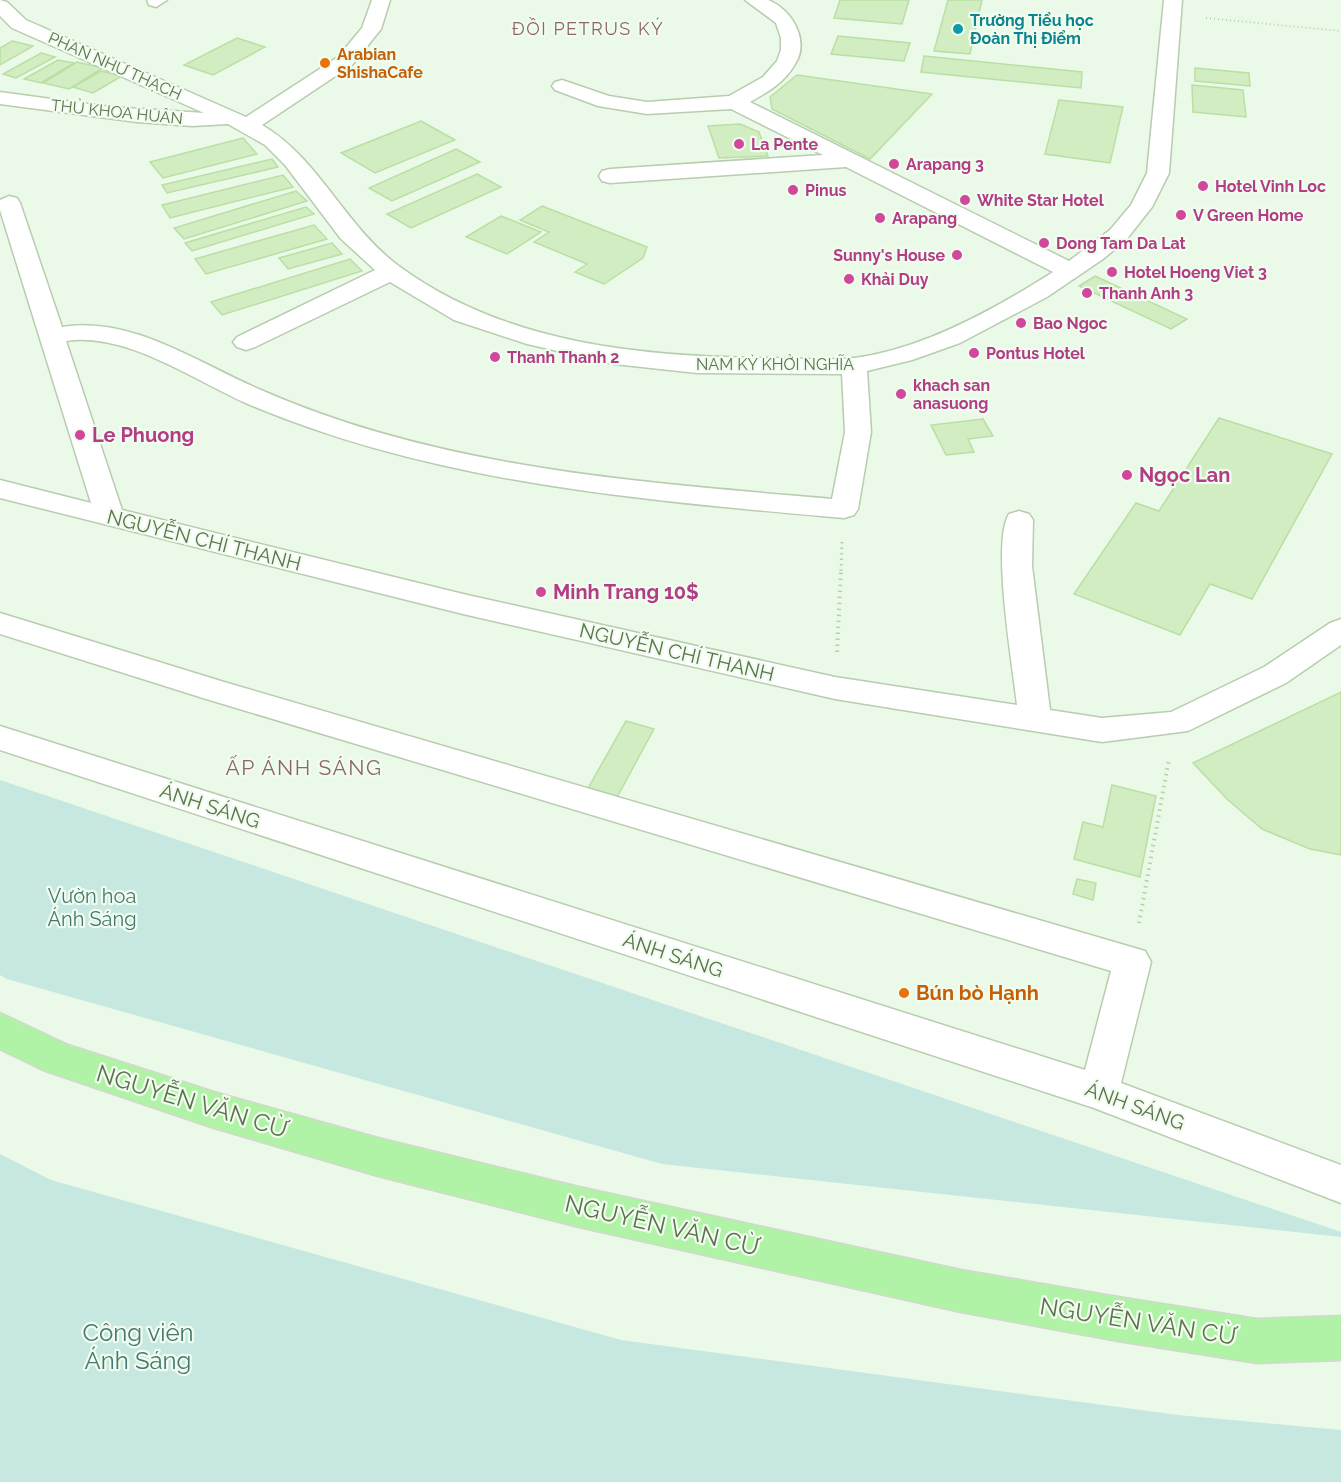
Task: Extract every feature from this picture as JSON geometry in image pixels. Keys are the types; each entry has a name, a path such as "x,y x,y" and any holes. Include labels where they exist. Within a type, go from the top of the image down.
{"main road":[{"name":"NGUYỄN VĂN CỪ","path":"0,1030 57,1058 214,1110 378,1157 590,1209 961,1291 1118,1319 1257,1341 1341,1338"}],"street":[{"path":"240,122 345,61 371,29 381,0"},
{"path":"562,86 593,100 621,106 697,107 734,102 759,90 783,70 792,50 784,21 754,0"},
{"name":"PHAN NHƯ THẠCH","path":"0,6 19,24 240,122"},
{"name":"NAM KỲ KHỞI NGHĨA","path":"240,122 273,140 293,160 349,234 390,272 463,315 536,339 614,356 697,366 854,366 903,355 951,338 1038,292 1118,235 1141,207 1158,173 1173,7"},
{"name":"THỦ KHOA HUÂN","path":"0,98 76,110 161,119 240,122"},
{"path":"734,102 1070,271"},
{"path":"610,176 849,160"},
{"path":"9,203 110,517"},
{"path":"246,342 390,272"},
{"path":"52,336 95,331 129,341 254,397 324,424 413,450 499,468 656,493 844,509 858,432 854,366"},
{"name":"NGUYỄN CHÍ THANH","path":"0,489 463,604 835,688 1102,730 1176,723 1275,675 1341,630"},
{"path":"1019,520 1017,566 1035,720"},
{"path":"0,623 214,690 1132,962 1099,1092"},
{"name":"ÁNH SÁNG","path":"0,738 1099,1092 1341,1184"}],"path":[{"path":"1173,7 1341,31"},
{"path":"835,688 844,509"},
{"path":"1132,962 1176,723"}],"green space":[{"name":"Vườn hoa Ánh Sáng","path":"0,780 1341,1232 1341,1237 662,1164 7,979 0,975"},
{"name":"Công viên Ánh Sáng","path":"0,1154 51,1180 621,1340 1178,1415 1341,1430 1341,1482 0,1482"}],"building":[{"path":"840,0 909,0 902,24 834,18"},
{"name":"Trường Tiểu học Đoàn Thị Điểm","path":"948,0 982,0 970,54 934,51"},
{"path":"838,36 910,43 904,61 831,54"},
{"path":"237,38 265,47 213,75 184,65"},
{"path":"12,41 33,46 0,65 0,48"},
{"path":"41,53 55,57 16,78 3,74"},
{"path":"924,56 1082,72 1081,88 921,72"},
{"path":"58,60 74,63 41,83 24,79"},
{"path":"77,62 103,68 69,89 43,83"},
{"path":"1195,68 1249,73 1250,86 1195,81"},
{"path":"101,71 122,76 93,93 73,87"},
{"path":"797,75 932,94 870,159 772,109 770,97"},
{"path":"1192,85 1243,90 1246,117 1193,112"},
{"path":"1059,100 1123,107 1110,163 1045,154"},
{"path":"421,121 455,140 375,173 341,153"},
{"name":"La Pente","path":"740,124 759,132 768,156 719,158 708,126"},
{"path":"243,138 257,154 163,178 150,162"},
{"path":"456,149 480,162 392,201 369,188"},
{"path":"272,159 278,167 167,193 162,185"},
{"path":"477,174 501,187 411,228 387,214"},
{"path":"283,175 293,187 170,218 162,205"},
{"path":"296,191 307,201 184,239 174,228"},
{"path":"542,206 647,247 643,258 604,284 575,272 587,264 534,242 549,232 520,220"},
{"path":"306,207 314,214 192,251 185,243"},
{"path":"501,216 541,232 507,254 466,237"},
{"path":"314,225 327,239 206,274 195,259"},
{"path":"332,243 342,254 288,269 279,258"},
{"path":"350,259 362,271 222,315 211,302"},
{"path":"1095,276 1187,319 1171,329 1079,286"},
{"path":"1219,418 1332,454 1252,599 1210,584 1180,635 1074,594 1136,503 1159,511"},
{"path":"983,419 993,436 968,439 974,452 946,455 931,425"},
{"path":"1341,692 1341,855 1310,849 1262,829 1227,799 1193,763"},
{"path":"626,721 654,729 616,799 587,790"},
{"path":"1112,785 1156,796 1140,877 1074,859 1083,822 1103,827"},
{"path":"1077,879 1096,883 1093,900 1073,894"}],"place":[{"name":"Trường Tiểu học Đoàn Thị Điểm","path":"958,29"},
{"name":"Arabian ShishaCafe","path":"325,63"},
{"name":"La Pente","path":"739,144"},
{"name":"Arapang 3","path":"894,164"},
{"name":"Hotel Vinh Loc","path":"1203,186"},
{"name":"Pinus","path":"793,190"},
{"name":"White Star Hotel","path":"965,200"},
{"name":"V Green Home","path":"1181,215"},
{"name":"Arapang","path":"880,218"},
{"name":"Dong Tam Da Lat","path":"1044,243"},
{"name":"Sunny's House","path":"957,255"},
{"name":"Hotel Hoeng Viet 3","path":"1112,272"},
{"name":"Khải Duy","path":"849,279"},
{"name":"Thanh Anh 3","path":"1087,293"},
{"name":"Bao Ngoc","path":"1021,323"},
{"name":"Pontus Hotel","path":"974,353"},
{"name":"Thanh Thanh 2","path":"495,357"},
{"name":"khach san anasuong","path":"901,394"},
{"name":"Le Phuong","path":"80,435"},
{"name":"Ngọc Lan","path":"1127,475"},
{"name":"Minh Trang 10$","path":"541,592"},
{"name":"Bún bò Hạnh","path":"904,993"}],"district":[{"name":"ĐỒI PETRUS KÝ","path":"588,28"},
{"name":"ẤP ÁNH SÁNG","path":"304,767"}]}
